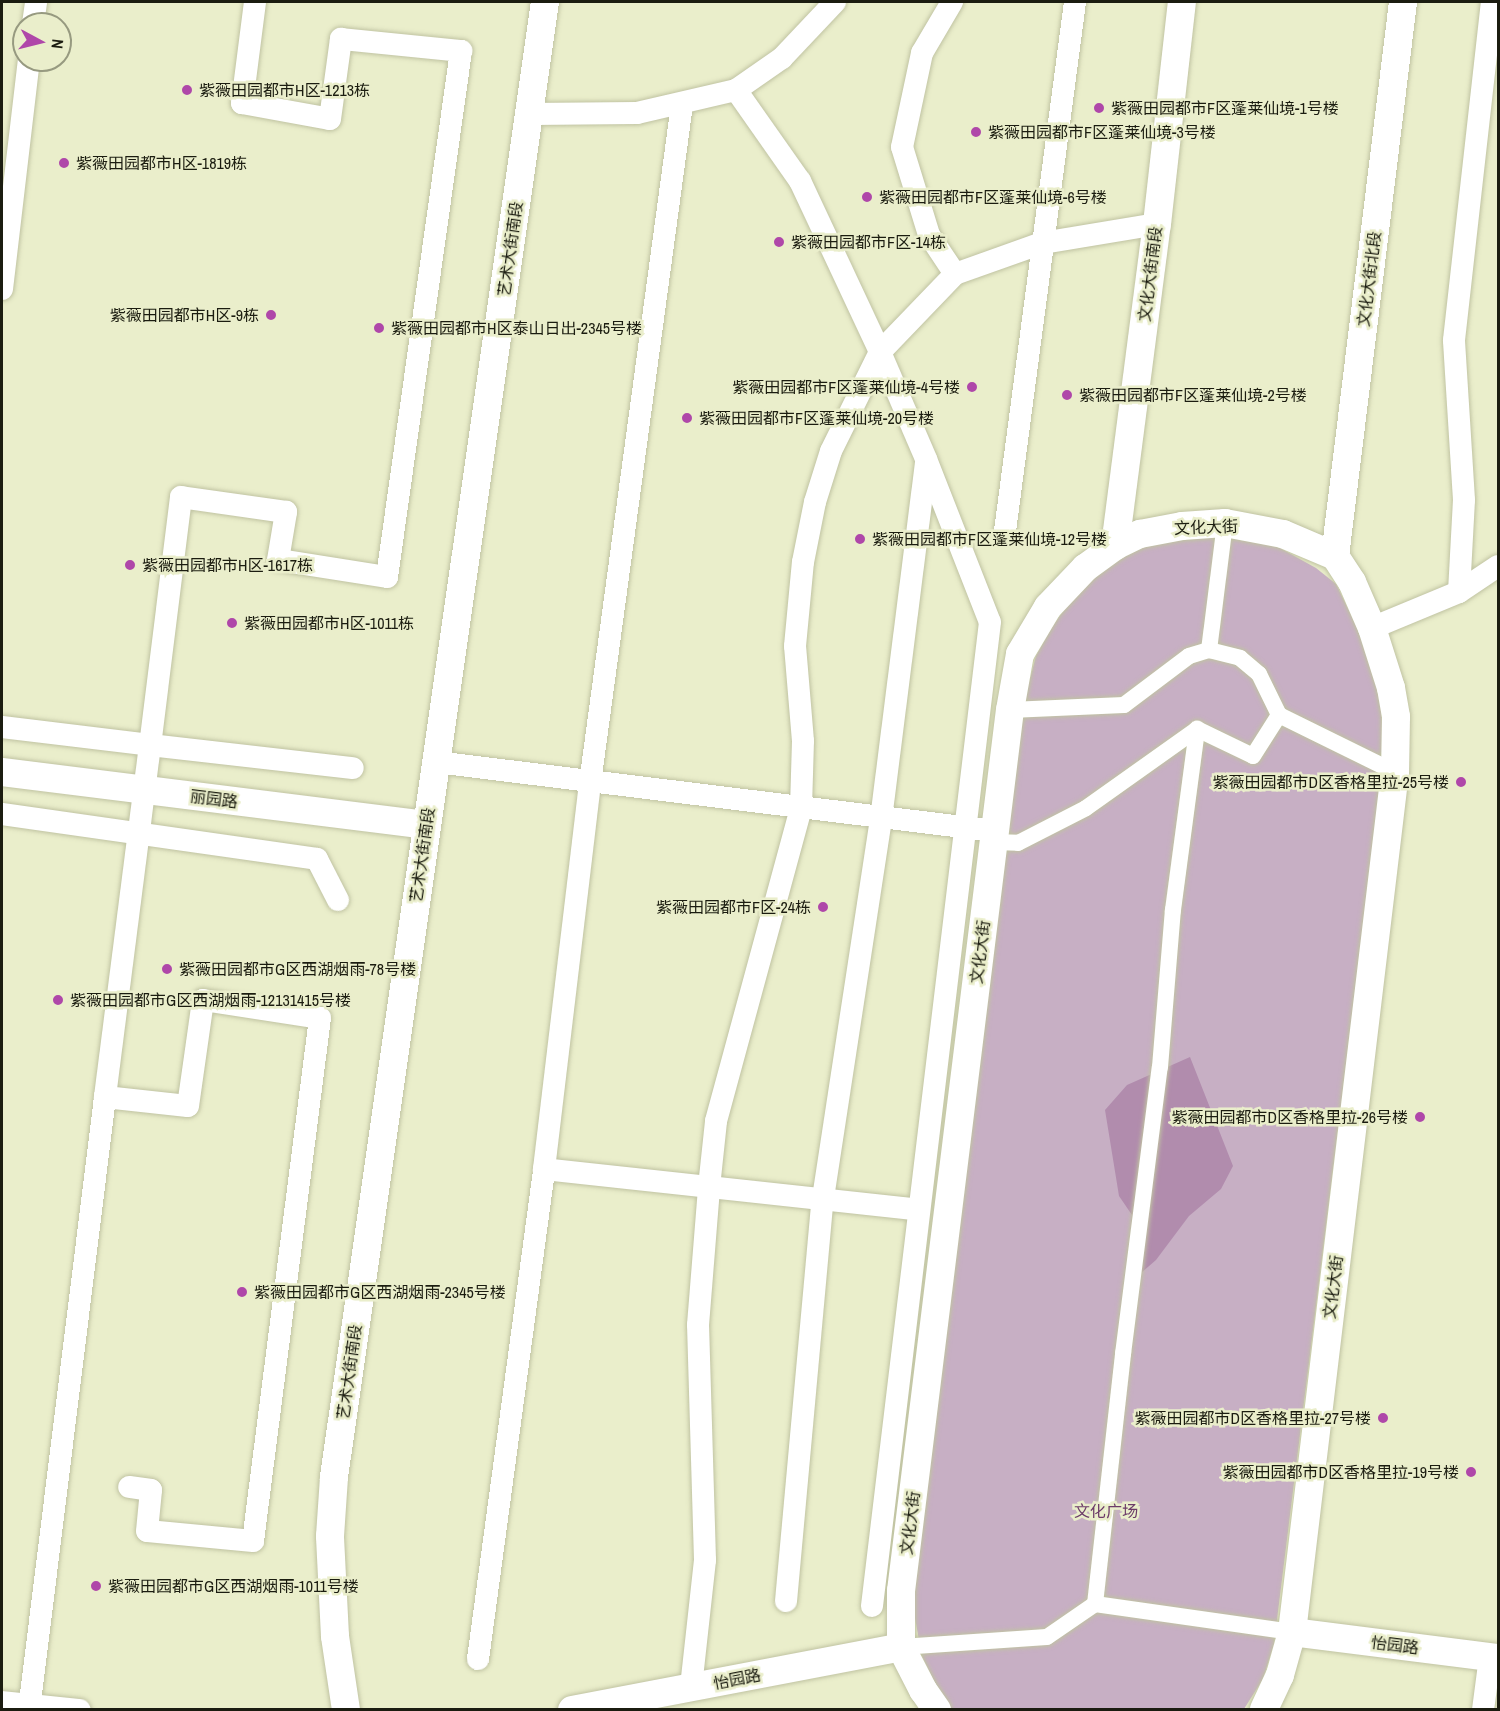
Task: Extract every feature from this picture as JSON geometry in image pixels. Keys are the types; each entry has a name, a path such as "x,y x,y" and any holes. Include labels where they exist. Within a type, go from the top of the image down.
{"street":[{"path":"29,1707 181,496 286,512 278,560 387,577 461,51 341,39 330,119 242,103 255,2"},
{"name":"艺术大街南段","path":"346,1710 335,1636 330,1536 334,1477 545,2"},
{"path":"530,114 637,114 736,90 782,58 835,2"},
{"path":"952,2 922,54 902,147 928,236 955,274"},
{"path":"1005,531 1075,2"},
{"name":"文化大街南段","path":"1115,546 1157,224 1182,2"},
{"name":"文化大街北段","path":"1335,556 1403,2"},
{"path":"1459,592 1464,500 1454,340 1492,2"},
{"path":"2,289 28,72"},
{"path":"736,90 800,181 880,352 926,459 990,622 872,1606"},
{"path":"478,1659 544,1169 590,783 682,104"},
{"path":"691,1688 705,1560 698,1324 716,1121 801,808 803,741 795,646 803,562 815,502 831,451 880,352 955,274 1042,243 1157,224"},
{"path":"786,1600 823,1198 881,819 926,459"},
{"path":"1209,650 1225,523"},
{"name":"文化大街","path":"937,1710 923,1690 901,1647 902,1591 994,837 1010,710 1020,654 1048,607 1085,568 1115,546 1140,534 1182,526 1225,523 1283,534 1335,556 1352,582 1372,628 1391,688 1396,717 1395,772 1292,1632 1280,1675 1264,1710"},
{"path":"1372,628 1459,592 1498,566"},
{"path":"1010,710 1124,705 1189,656 1209,650 1240,658 1259,674 1279,715 1395,772"},
{"path":"1197,729 1253,756 1279,715"},
{"path":"2,727 353,768"},
{"path":"436,762 964,828 1018,843 1086,808 1197,729"},
{"path":"1095,1604 1132,1281 1160,1068 1173,910 1197,729"},
{"name":"丽园路","path":"2,772 426,825"},
{"path":"2,814 317,859 338,900"},
{"path":"105,1097 188,1106 203,1000 321,1018 253,1541 147,1531 151,1490 129,1487"},
{"path":"544,1169 919,1210"},
{"path":"901,1647 1047,1637 1095,1604 1292,1632"},
{"name":"怡园路","path":"1292,1632 1494,1657"},
{"name":"怡园路","path":"572,1710 901,1647"},
{"path":"1483,1710 1494,1657"},
{"path":"2,1702 29,1707 80,1710"}],"green space":[{"name":"文化广场","path":"1232,536 1280,548 1316,568 1336,584 1369,652 1380,696 1383,737 1382,775 1274,1644 1263,1679 1244,1709 953,1710 940,1694 922,1656 914,1613 914,1573 1024,702 1036,656 1052,627 1072,599 1114,559 1159,540"}],"shaded area":[{"path":"1190,1057 1233,1166 1221,1189 1189,1216 1156,1260 1141,1273 1130,1258 1132,1215 1119,1196 1105,1110 1127,1085"}],"place":[{"name":"紫薇田园都市H区-1213栋","path":"187,90"},
{"name":"紫薇田园都市F区蓬莱仙境-1号楼","path":"1099,108"},
{"name":"紫薇田园都市F区蓬莱仙境-3号楼","path":"976,132"},
{"name":"紫薇田园都市H区-1819栋","path":"64,163"},
{"name":"紫薇田园都市F区蓬莱仙境-6号楼","path":"867,197"},
{"name":"紫薇田园都市F区-14栋","path":"779,242"},
{"name":"紫薇田园都市H区-9栋","path":"271,315"},
{"name":"紫薇田园都市H区泰山日出-2345号楼","path":"379,328"},
{"name":"紫薇田园都市F区蓬莱仙境-4号楼","path":"972,387"},
{"name":"紫薇田园都市F区蓬莱仙境-2号楼","path":"1067,395"},
{"name":"紫薇田园都市F区蓬莱仙境-20号楼","path":"687,418"},
{"name":"紫薇田园都市F区蓬莱仙境-12号楼","path":"860,539"},
{"name":"紫薇田园都市H区-1617栋","path":"130,565"},
{"name":"紫薇田园都市H区-1011栋","path":"232,623"},
{"name":"紫薇田园都市D区香格里拉-25号楼","path":"1461,782"},
{"name":"紫薇田园都市F区-24栋","path":"823,907"},
{"name":"紫薇田园都市G区西湖烟雨-78号楼","path":"167,969"},
{"name":"紫薇田园都市G区西湖烟雨-12131415号楼","path":"58,1000"},
{"name":"紫薇田园都市D区香格里拉-26号楼","path":"1420,1117"},
{"name":"紫薇田园都市G区西湖烟雨-2345号楼","path":"242,1292"},
{"name":"紫薇田园都市D区香格里拉-27号楼","path":"1383,1418"},
{"name":"紫薇田园都市D区香格里拉-19号楼","path":"1471,1472"},
{"name":"紫薇田园都市G区西湖烟雨-1011号楼","path":"96,1586"}]}
